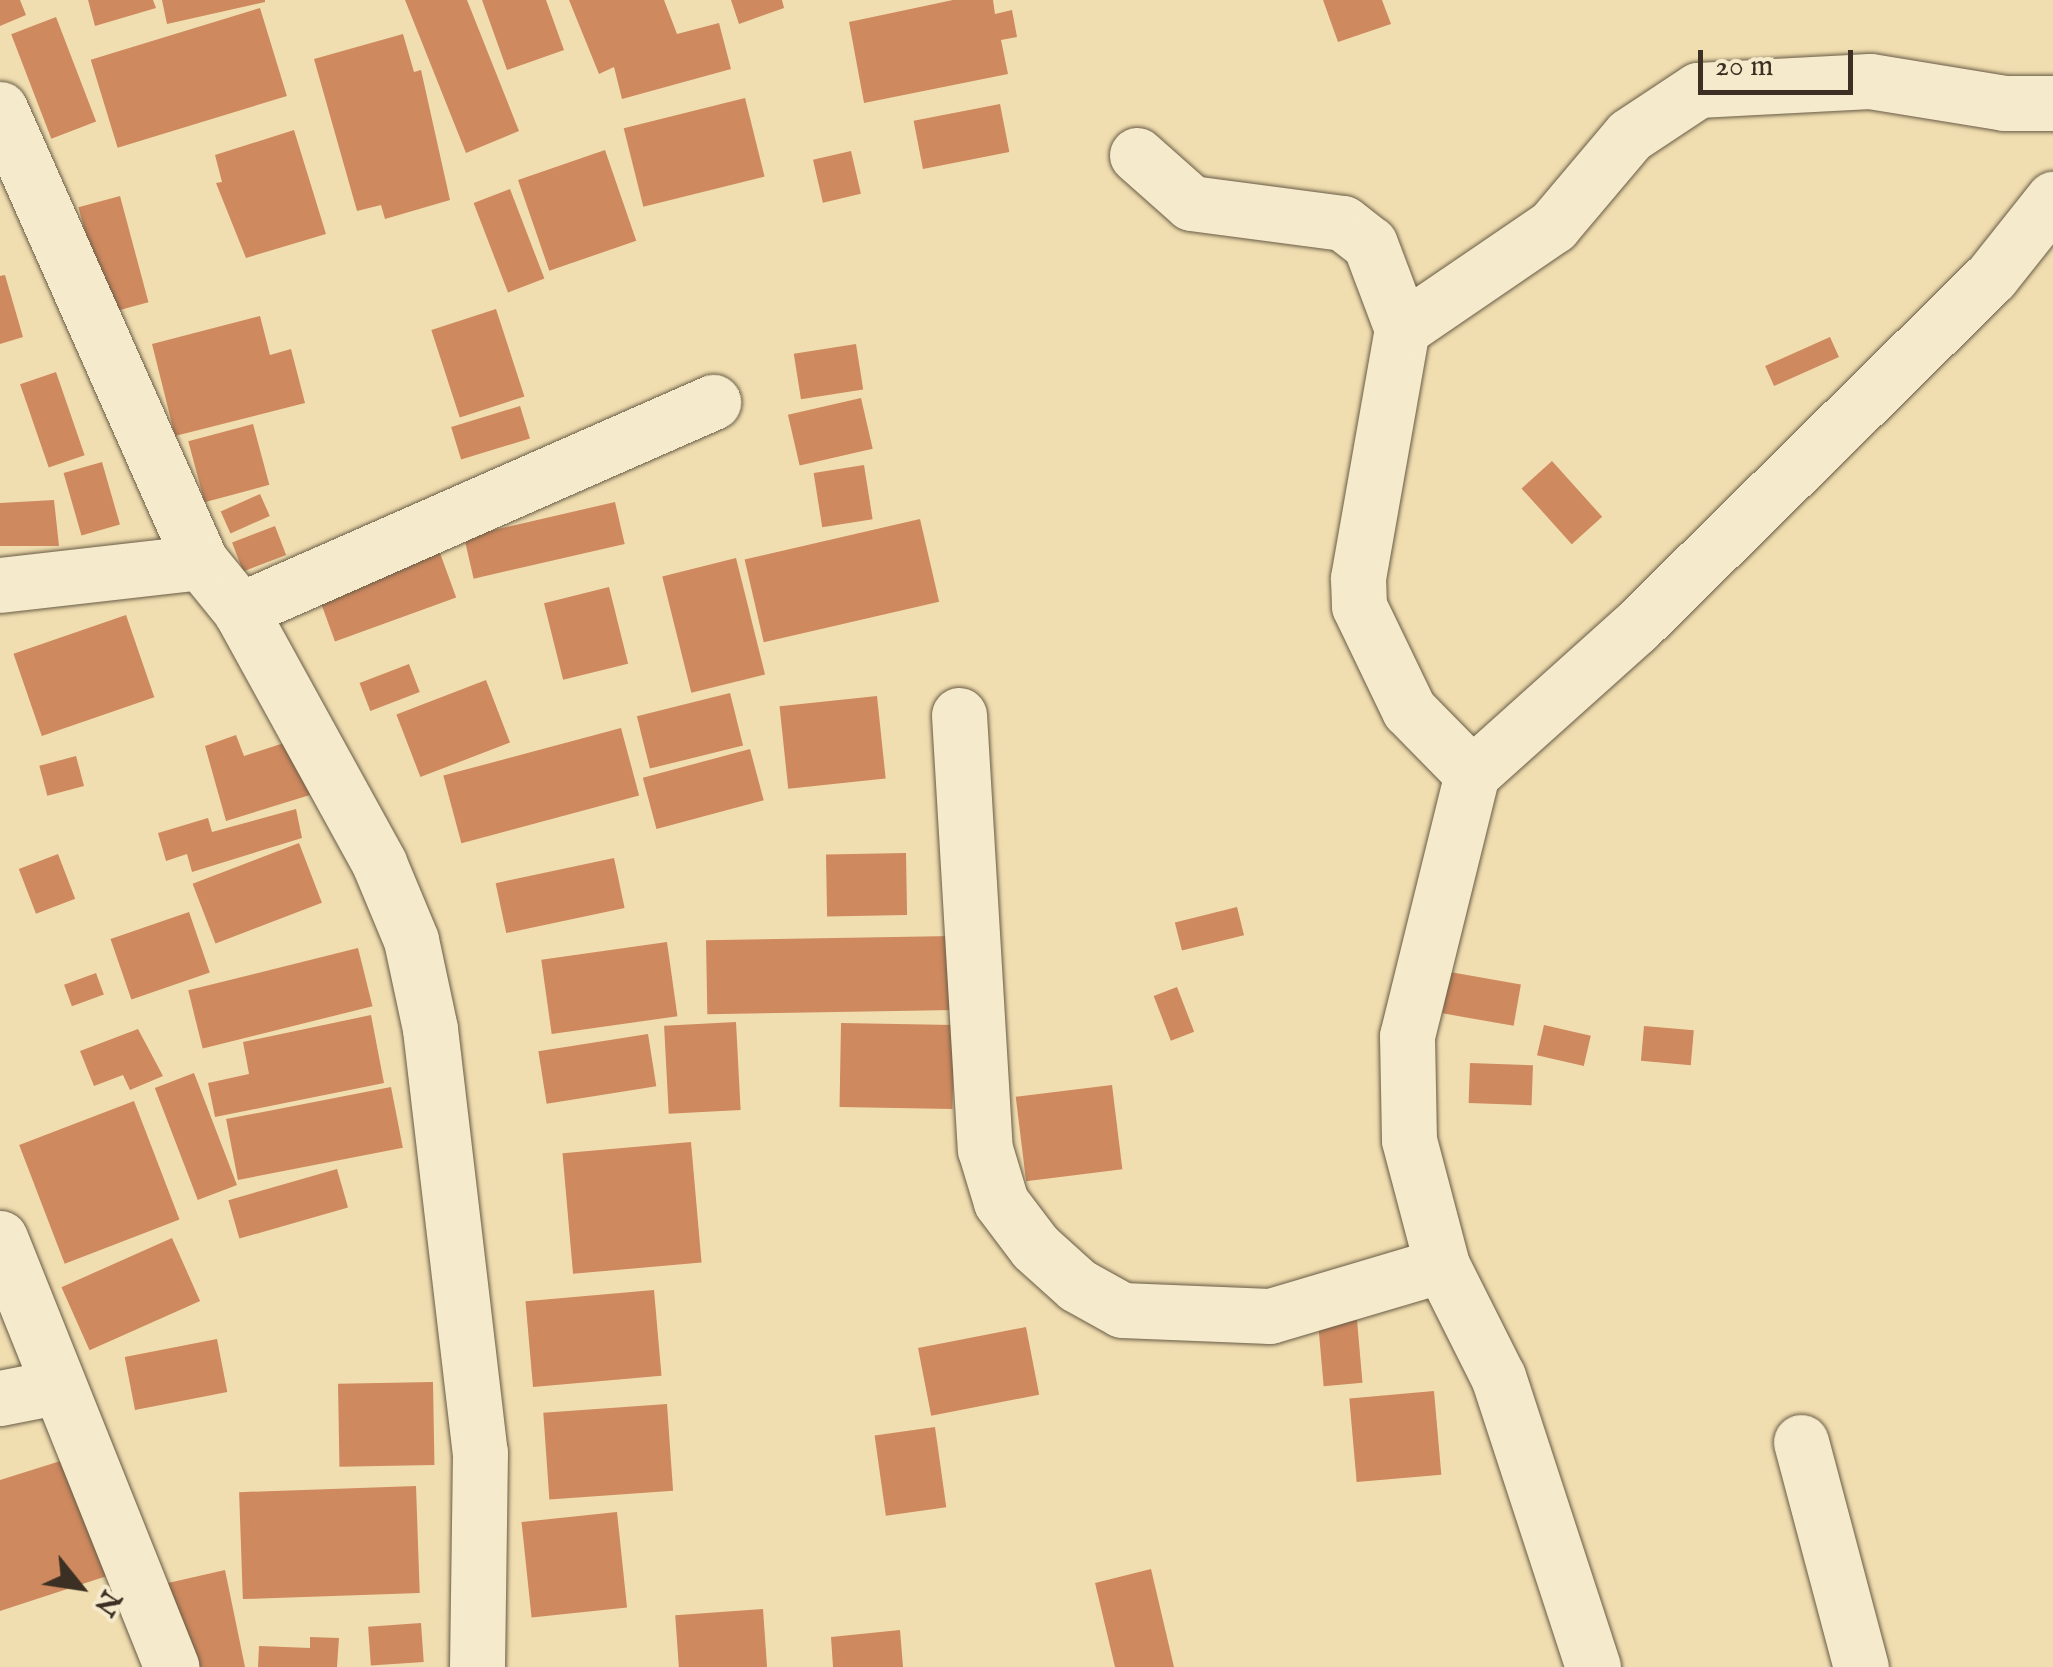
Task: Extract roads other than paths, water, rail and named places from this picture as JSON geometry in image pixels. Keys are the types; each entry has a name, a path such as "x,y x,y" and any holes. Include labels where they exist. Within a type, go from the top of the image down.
{"street":[{"path":"1402,329 1553,226 1630,135 1698,90 1870,80 2004,103 2053,103"},
{"path":"0,109 201,562 240,610 379,862 411,940 430,1030 480,1452 477,1667"},
{"path":"1137,155 1191,203 1342,223 1370,244 1402,329 1358,578 1360,606 1409,710 1472,774"},
{"path":"1593,1667 1498,1377 1442,1264 1409,1140 1407,1036 1472,774 1635,628 1964,304 2053,199"},
{"path":"240,610 713,402"},
{"path":"0,585 201,562"},
{"path":"959,715 984,1148 1001,1202 1035,1248 1077,1285 1122,1310 1270,1316 1442,1264"},
{"path":"0,1238 56,1387 172,1667"},
{"path":"0,1398 56,1387"},
{"path":"1801,1442 1861,1667"}]}
